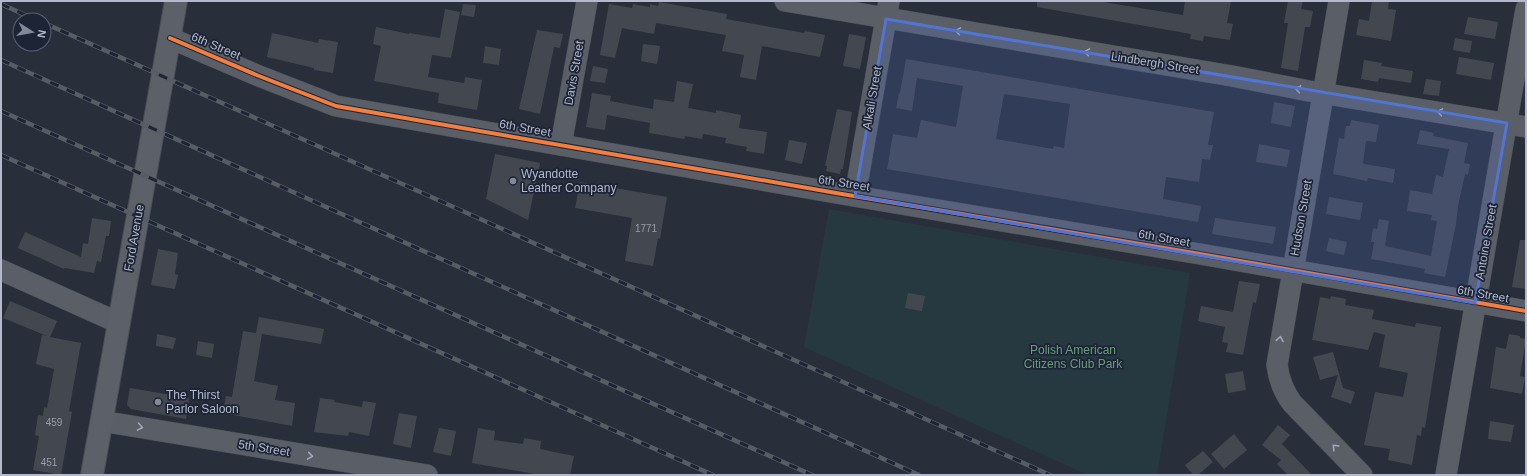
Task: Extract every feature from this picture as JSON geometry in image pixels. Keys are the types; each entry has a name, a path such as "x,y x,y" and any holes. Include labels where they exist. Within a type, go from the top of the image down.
{"main road":[{"name":"Ford Avenue","path":"92,475 176,1"}],"street":[{"name":"Davis Street","path":"561,145 587,1"},
{"name":"Lindbergh Street","path":"784,1 888,10 1322,93 1516,125"},
{"name":"Hudson Street","path":"1339,1 1322,93 1277,365 1278,378 1284,392 1292,403 1362,475"},
{"name":"Antoine Street","path":"1446,475 1476,303 1516,125 1526,9"},
{"name":"Alkali Street","path":"855,196 888,10"},
{"name":"6th Street","path":"170,38 259,76 336,106 1292,270 1526,312"},
{"path":"1,270 119,323"},
{"name":"5th Street","path":"102,421 427,475"}],"highlighted area":[{"path":"886,19 1507,123 1475,303 855,196"}],"green space":[{"name":"Polish American Citizens Club Park","path":"829,209 1190,273 1157,475 1088,475 804,347"}],"building":[{"path":"1037,1 1097,1 1183,15 1185,1 1231,1 1227,23 1233,24 1230,40 1204,36 1203,41 1190,39 1191,34 1037,7"},
{"path":"1288,1 1303,1 1301,9 1313,11 1310,27 1305,27 1298,71 1281,68 1288,23 1284,23"},
{"path":"1372,1 1389,1 1388,9 1396,10 1391,41 1356,35 1359,19 1369,21"},
{"path":"659,2 727,14 726,19 804,33 805,31 825,35 820,57 762,46 756,80 740,77 744,55 722,51 726,35 656,23 654,34 622,28 615,58 600,55 609,4 632,8 633,4 650,7 650,4 658,6"},
{"path":"463,4 476,5 474,17 461,15"},
{"path":"445,9 460,12 451,58 432,55 428,77 464,83 465,77 482,80 477,110 438,103 439,93 374,81 381,46 373,44 376,27 409,34 440,38"},
{"path":"1468,17 1498,22 1495,39 1464,34"},
{"path":"537,30 563,34 560,48 554,47 540,114 519,109"},
{"path":"272,33 318,43 319,39 338,42 333,73 314,70 314,68 267,57"},
{"path":"849,34 866,37 860,69 843,66"},
{"path":"1455,38 1472,41 1470,53 1453,50"},
{"path":"643,44 660,46 657,64 641,61"},
{"path":"485,46 501,49 499,65 483,63"},
{"path":"1459,57 1494,63 1491,80 1456,74"},
{"path":"906,59 1214,112 1208,145 1213,145 1210,160 1202,159 1199,182 1166,177 1163,199 1201,206 1198,222 887,169 893,134 917,138 921,120 956,127 963,86 917,78 912,111 896,108","holes":["1004,94 1070,104 1064,148 1054,146 1053,149 996,139"]},
{"path":"1364,60 1382,63 1381,66 1413,71 1411,83 1379,78 1378,82 1361,79"},
{"path":"593,66 608,69 605,83 590,81"},
{"path":"1426,79 1441,81 1439,96 1423,94"},
{"path":"677,81 693,84 688,108 716,113 716,110 741,115 739,128 767,132 764,154 746,151 747,147 725,143 726,138 703,134 702,139 685,136 684,139 649,133 650,123 607,115 605,130 586,127 592,93 611,96 610,101 653,109 654,99 674,102"},
{"path":"1274,102 1295,106 1291,127 1271,123"},
{"path":"837,109 852,112 843,169 841,169 840,174 826,171 827,166 825,166"},
{"path":"1351,120 1379,125 1376,142 1366,141 1363,163 1395,169 1393,183 1368,178 1367,181 1333,174 1339,138 1344,139 1346,126 1350,126"},
{"path":"1420,130 1434,133 1433,136 1468,143 1464,163 1470,164 1468,175 1465,174 1445,277 1424,273 1425,269 1371,259 1374,242 1371,242 1373,228 1377,229 1379,219 1389,221 1385,246 1431,256 1437,221 1431,220 1432,215 1407,211 1410,190 1432,194 1436,175 1443,177 1449,149 1417,144"},
{"path":"789,140 807,143 802,164 785,160"},
{"path":"1259,144 1290,150 1287,167 1256,162"},
{"name":"Wyandotte Leather Company","path":"495,154 540,163 528,220 486,199"},
{"path":"580,182 667,197 660,239 658,238 653,266 625,261 632,218 575,208"},
{"path":"1329,197 1363,203 1360,220 1326,214"},
{"path":"92,218 111,221 109,236 106,236 101,262 97,261 94,273 64,269 18,248 25,232 81,257 83,243 88,244"},
{"path":"1215,218 1276,227 1273,244 1212,234"},
{"path":"1329,238 1347,242 1344,255 1326,251"},
{"path":"1520,240 1526,240 1526,289 1512,287"},
{"path":"158,249 178,253 175,274 178,275 175,289 151,285"},
{"path":"1239,281 1260,284 1256,303 1253,302 1243,355 1226,352 1228,343 1222,342 1225,327 1198,321 1201,306 1233,312"},
{"path":"908,293 925,296 922,311 905,308"},
{"path":"1331,296 1346,299 1345,305 1374,310 1372,319 1415,327 1416,323 1441,327 1425,428 1422,427 1421,436 1417,435 1412,465 1388,460 1390,449 1364,445 1375,392 1403,397 1408,373 1379,367 1385,335 1374,332 1368,350 1312,340 1320,297 1330,299"},
{"path":"10,301 57,321 50,337 81,343 69,411 72,412 61,475 33,470 39,436 35,435 38,415 43,416 44,407 47,408 54,369 36,364 42,335 47,336 3,318"},
{"path":"259,317 324,329 321,344 262,334 254,381 278,386 275,400 295,403 292,426 223,413 226,396 232,397 243,331 256,333"},
{"path":"157,334 176,338 173,349 156,346"},
{"path":"1509,334 1526,339 1520,376 1525,377 1522,394 1490,388 1496,347 1506,349"},
{"path":"198,341 214,344 212,358 196,355"},
{"path":"1333,352 1343,388 1355,392 1351,404 1331,397 1338,375 1320,380 1313,357"},
{"path":"1243,371 1246,390 1228,393 1225,374"},
{"name":"The Thirst Parlor Saloon","path":"130,388 189,398 186,419 131,409 127,405"},
{"path":"320,398 362,407 363,401 376,403 369,436 349,432 348,436 314,432"},
{"path":"399,413 417,416 411,448 393,444"},
{"path":"1490,421 1514,425 1511,442 1488,439"},
{"path":"1278,425 1290,435 1282,444 1312,475 1288,475 1277,464 1281,460 1262,445"},
{"path":"439,428 456,431 451,456 433,452"},
{"path":"478,428 495,431 494,440 523,444 524,438 541,441 540,449 574,456 570,475 540,475 472,463"},
{"path":"1234,434 1247,450 1224,469 1211,454"},
{"path":"1203,451 1213,462 1198,475 1193,475 1185,465"}],"railway":[{"path":"1,4 18,12"},
{"path":"52,27 1050,475"},
{"path":"1,60 919,475"},
{"path":"1,111 812,475"},
{"path":"1,155 713,475"}],"cycle path":[{"path":"170,38 259,76 336,106 1526,311"}],"place":[{"name":"Wyandotte Leather Company","path":"513,181"},
{"name":"The Thirst Parlor Saloon","path":"158,402"}]}
